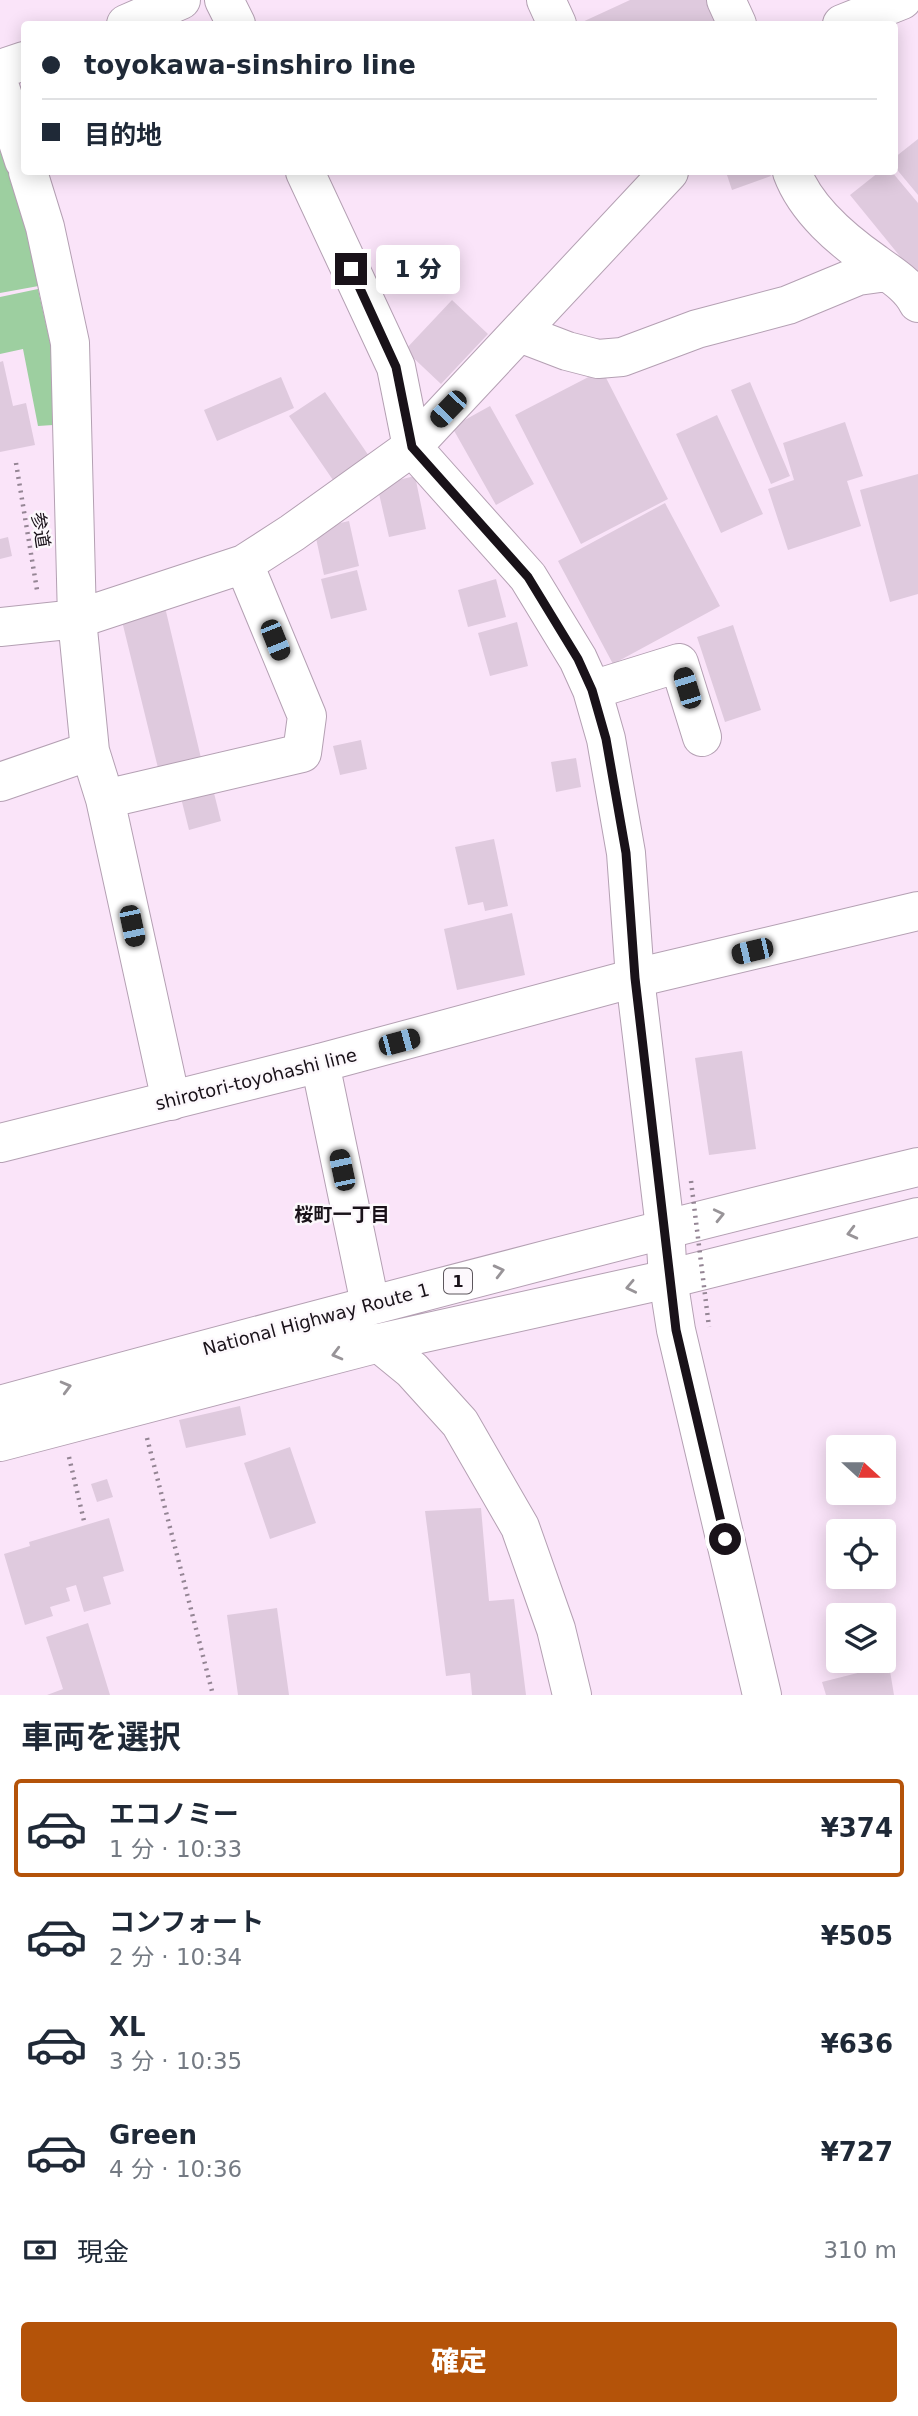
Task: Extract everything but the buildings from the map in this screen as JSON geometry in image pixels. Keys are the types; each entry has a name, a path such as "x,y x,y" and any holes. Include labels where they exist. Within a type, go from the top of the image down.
{"main road":[{"path":"133,21 181,0"},
{"path":"224,0 234,21"},
{"path":"546,0 556,21"},
{"path":"726,0 736,21"},
{"path":"850,21 902,0"},
{"path":"0,69 21,62"},
{"path":"0,87 21,152"},
{"path":"29,175 45,227 70,343 77,619 90,751 105,799 171,1101"},
{"path":"306,175 396,367 412,447 528,577 578,659 592,690 606,739 626,853 635,978 676,1330 762,1695"},
{"path":"0,627 77,619 244,564 292,533 412,447 520,332 633,187 663,175"},
{"path":"793,175 802,195 827,223 909,289"},
{"path":"520,332 567,351 598,359 622,356 697,329 788,305 858,275 909,289"},
{"path":"105,799 302,753 307,716 244,564"},
{"path":"592,690 679,663 702,737"},
{"path":"0,782 90,751"},
{"name":"shirotori-toyohashi line","path":"0,1143 320,1063 635,978 918,911"},
{"path":"320,1063 370,1304"},
{"name":"National Highway Route 1","path":"0,1405 370,1304 665,1228 918,1167"},
{"path":"0,1442 379,1343 668,1279 918,1217"},
{"path":"379,1343 412,1370 460,1423 520,1527 556,1629 572,1695"}],"path":[{"name":"参道","path":"16,463 39,602"},
{"path":"691,1181 709,1327"},
{"path":"144,1429 213,1695"},
{"path":"69,1455 84,1521"}],"green space":[{"path":"0,141 44,285 0,293"},
{"path":"38,289 54,360 53,425 38,426 23,349 0,354 0,297"}],"district":[{"name":"桜町一丁目","path":"342,1214"}],"route":[{"path":"351,269 396,367 412,447 528,577 578,659 592,690 606,739 626,853 635,978 665,1228 668,1279 676,1330 725,1539"}]}
